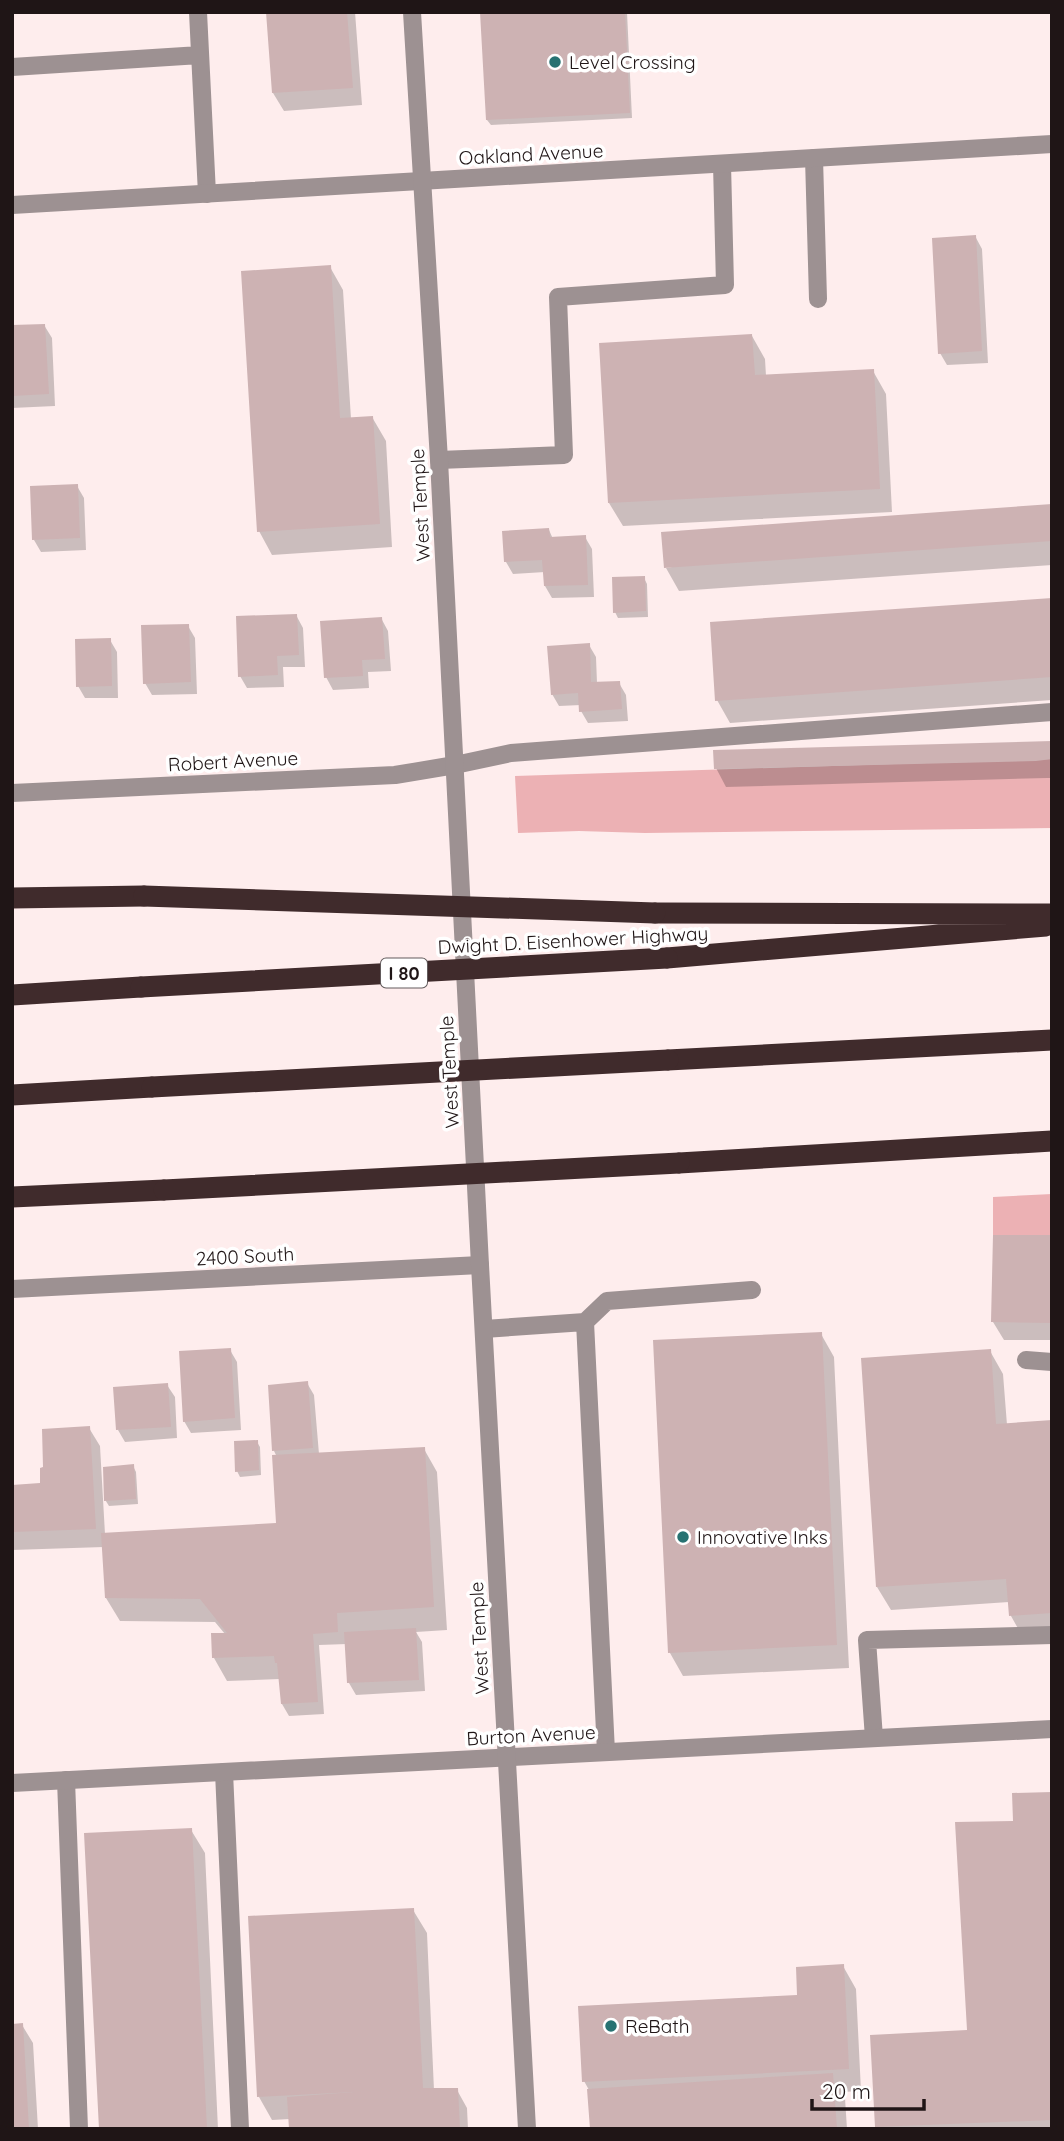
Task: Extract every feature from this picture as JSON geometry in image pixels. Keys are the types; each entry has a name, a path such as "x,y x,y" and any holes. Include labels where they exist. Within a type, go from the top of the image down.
{"highway":[{"path":"12,898 144,895 654,914 1052,914"},
{"name":"Dwight D. Eisenhower Highway","path":"12,995 667,958 1052,926"},
{"path":"12,1095 1052,1040"},
{"path":"12,1197 1052,1141"}],"street":[{"path":"198,12 208,194"},
{"name":"West Temple","path":"412,12 439,460 527,2129"},
{"path":"12,67 200,55"},
{"name":"Oakland Avenue","path":"12,205 1052,144"},
{"path":"814,158 818,299"},
{"path":"439,460 564,455 558,298 725,285 722,164"},
{"name":"Robert Avenue","path":"12,793 395,775 511,753 1052,712"},
{"name":"2400 South","path":"12,1289 480,1265"},
{"path":"484,1329 585,1322 607,1301 752,1290"},
{"path":"585,1322 606,1752"},
{"path":"1026,1360 1052,1362"},
{"path":"874,1738 867,1640 1052,1635"},
{"name":"Burton Avenue","path":"12,1783 1052,1729"},
{"path":"224,1772 240,2129"},
{"path":"66,1780 79,2129"}],"shaded area":[{"path":"1052,759 1052,828 518,833 515,776"},
{"path":"1052,1194 1052,1235 993,1235 993,1197"}],"building":[{"path":"266,12 347,12 353,88 272,93"},
{"name":"Level Crossing","path":"480,12 625,12 630,113 486,120"},
{"path":"976,235 982,351 938,354 932,238"},
{"path":"331,265 340,418 373,416 380,524 257,532 241,271"},
{"path":"45,324 49,394 12,396 12,325"},
{"path":"752,334 755,375 874,369 880,489 608,503 599,343"},
{"path":"78,484 80,538 32,540 30,486"},
{"path":"1052,504 1052,541 664,568 661,532"},
{"path":"549,528 550,537 586,535 588,585 544,586 542,560 504,562 502,531"},
{"path":"645,576 646,611 613,613 612,577"},
{"path":"1052,598 1052,677 715,701 710,622"},
{"path":"297,614 299,655 277,656 278,675 238,677 236,616"},
{"path":"382,617 385,659 362,660 363,676 324,678 320,621"},
{"path":"189,624 191,682 143,684 141,625"},
{"path":"111,638 112,686 76,687 75,639"},
{"path":"590,643 591,682 620,681 622,709 579,712 578,693 551,695 547,646"},
{"path":"1052,741 1052,759 1036,761 714,769 713,750"},
{"path":"993,1235 1052,1235 1052,1323 991,1322"},
{"path":"822,1332 837,1645 668,1653 653,1340"},
{"path":"231,1348 235,1418 183,1422 179,1351"},
{"path":"991,1349 996,1424 1052,1420 1052,1613 1009,1616 1006,1579 876,1587 861,1358"},
{"path":"308,1381 313,1448 272,1451 268,1385"},
{"path":"168,1383 171,1427 116,1430 113,1387"},
{"path":"90,1426 96,1529 12,1532 12,1485 40,1483 40,1468 43,1467 42,1429"},
{"path":"258,1440 259,1470 235,1472 234,1441"},
{"path":"425,1447 434,1607 337,1613 338,1632 313,1634 318,1702 281,1704 274,1656 212,1658 211,1633 227,1633 200,1599 105,1598 101,1533 276,1523 272,1455"},
{"path":"134,1464 136,1499 104,1501 103,1467"},
{"path":"416,1628 419,1680 347,1683 344,1632"},
{"path":"1052,1792 1052,2120 875,2127 870,2035 967,2030 955,1822 1013,1821 1012,1793"},
{"path":"192,1828 207,2129 99,2129 84,1833"},
{"path":"414,1908 423,2088 458,2088 460,2129 289,2129 287,2097 354,2092 257,2097 248,1916"},
{"path":"844,1964 849,2069 582,2082 578,2006 797,1995 796,1967"},
{"path":"23,2023 29,2129 12,2129 12,2024"},
{"path":"833,2073 837,2129 590,2129 587,2089"}],"place":[{"name":"Level Crossing","path":"555,62"},
{"name":"Innovative Inks","path":"683,1537"},
{"name":"ReBath","path":"611,2026"}]}
